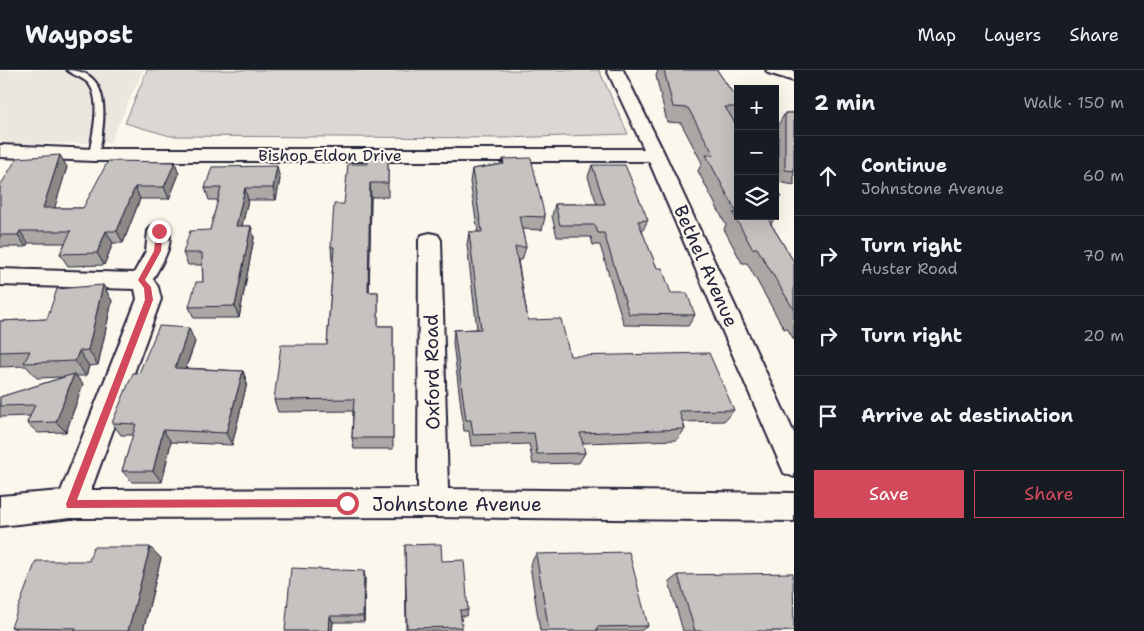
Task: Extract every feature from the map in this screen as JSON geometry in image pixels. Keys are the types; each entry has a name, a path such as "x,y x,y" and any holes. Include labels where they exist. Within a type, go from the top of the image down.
{"street":[{"name":"Bethel Avenue","path":"615,70 656,156 794,464"},
{"path":"774,70 794,76"},
{"name":"Bishop Eldon Drive","path":"1,150 94,155 656,156"},
{"path":"141,280 157,251 159,231"},
{"name":"Oxford Road","path":"430,240 433,503"},
{"path":"0,277 141,280 147,287 149,300 70,504"},
{"name":"Johnstone Avenue","path":"0,511 70,504 433,503 794,507"}],"lane":[{"path":"72,70 91,81 98,95 94,155"}],"shaded area":[{"path":"0,70 143,70 110,143 0,144"},
{"path":"147,70 599,70 628,134 505,138 170,136 125,123"}],"building":[{"path":"664,70 717,70 734,95 734,107 725,107 734,122 734,207 706,155 714,155 688,108 673,107"},
{"path":"785,113 794,113 794,171 785,170"},
{"path":"60,155 43,208 83,208 108,161 175,162 164,187 135,187 117,231 106,231 97,253 60,254 71,231 20,231 18,235 0,235 0,186 17,158"},
{"path":"368,157 388,157 388,183 370,183 368,292 378,292 378,326 393,326 393,438 352,438 354,399 274,400 281,345 327,345 334,247 331,247 334,204 344,204 348,164 368,164"},
{"path":"531,158 545,217 519,216 526,247 515,247 528,320 561,319 570,356 709,353 734,410 679,411 685,429 580,433 585,453 537,454 534,433 473,435 471,420 466,420 454,330 481,329 469,232 482,232 472,169 504,164 503,159"},
{"path":"592,165 625,165 648,220 638,221 657,268 662,268 671,293 687,293 695,315 629,314 604,233 598,233 595,225 560,225 555,204 605,204"},
{"path":"277,166 273,188 245,188 236,226 251,226 235,306 189,307 196,282 203,282 202,253 183,253 190,231 210,230 221,188 205,188 212,167"},
{"path":"737,220 768,220 794,262 794,310 757,248 752,248"},
{"path":"103,285 88,350 79,351 75,361 24,363 30,351 0,352 0,321 47,319 57,289"},
{"path":"159,326 189,328 175,368 243,371 226,433 163,430 153,471 122,471 136,424 112,423 133,373 139,373"},
{"path":"74,374 56,422 27,423 35,405 0,406 0,397"},
{"path":"441,544 442,561 464,560 468,610 460,610 462,627 407,628 405,545"},
{"path":"93,547 150,547 128,631 75,631 76,628 11,627 36,561 89,561"},
{"path":"629,552 648,626 597,627 597,631 549,631 536,554"},
{"path":"291,568 364,571 363,616 330,616 329,631 285,631"},
{"path":"793,573 794,631 695,631 678,575"}],"route":[{"path":"159,231 157,251 141,280 147,287 149,300 70,504 347,503"}]}
